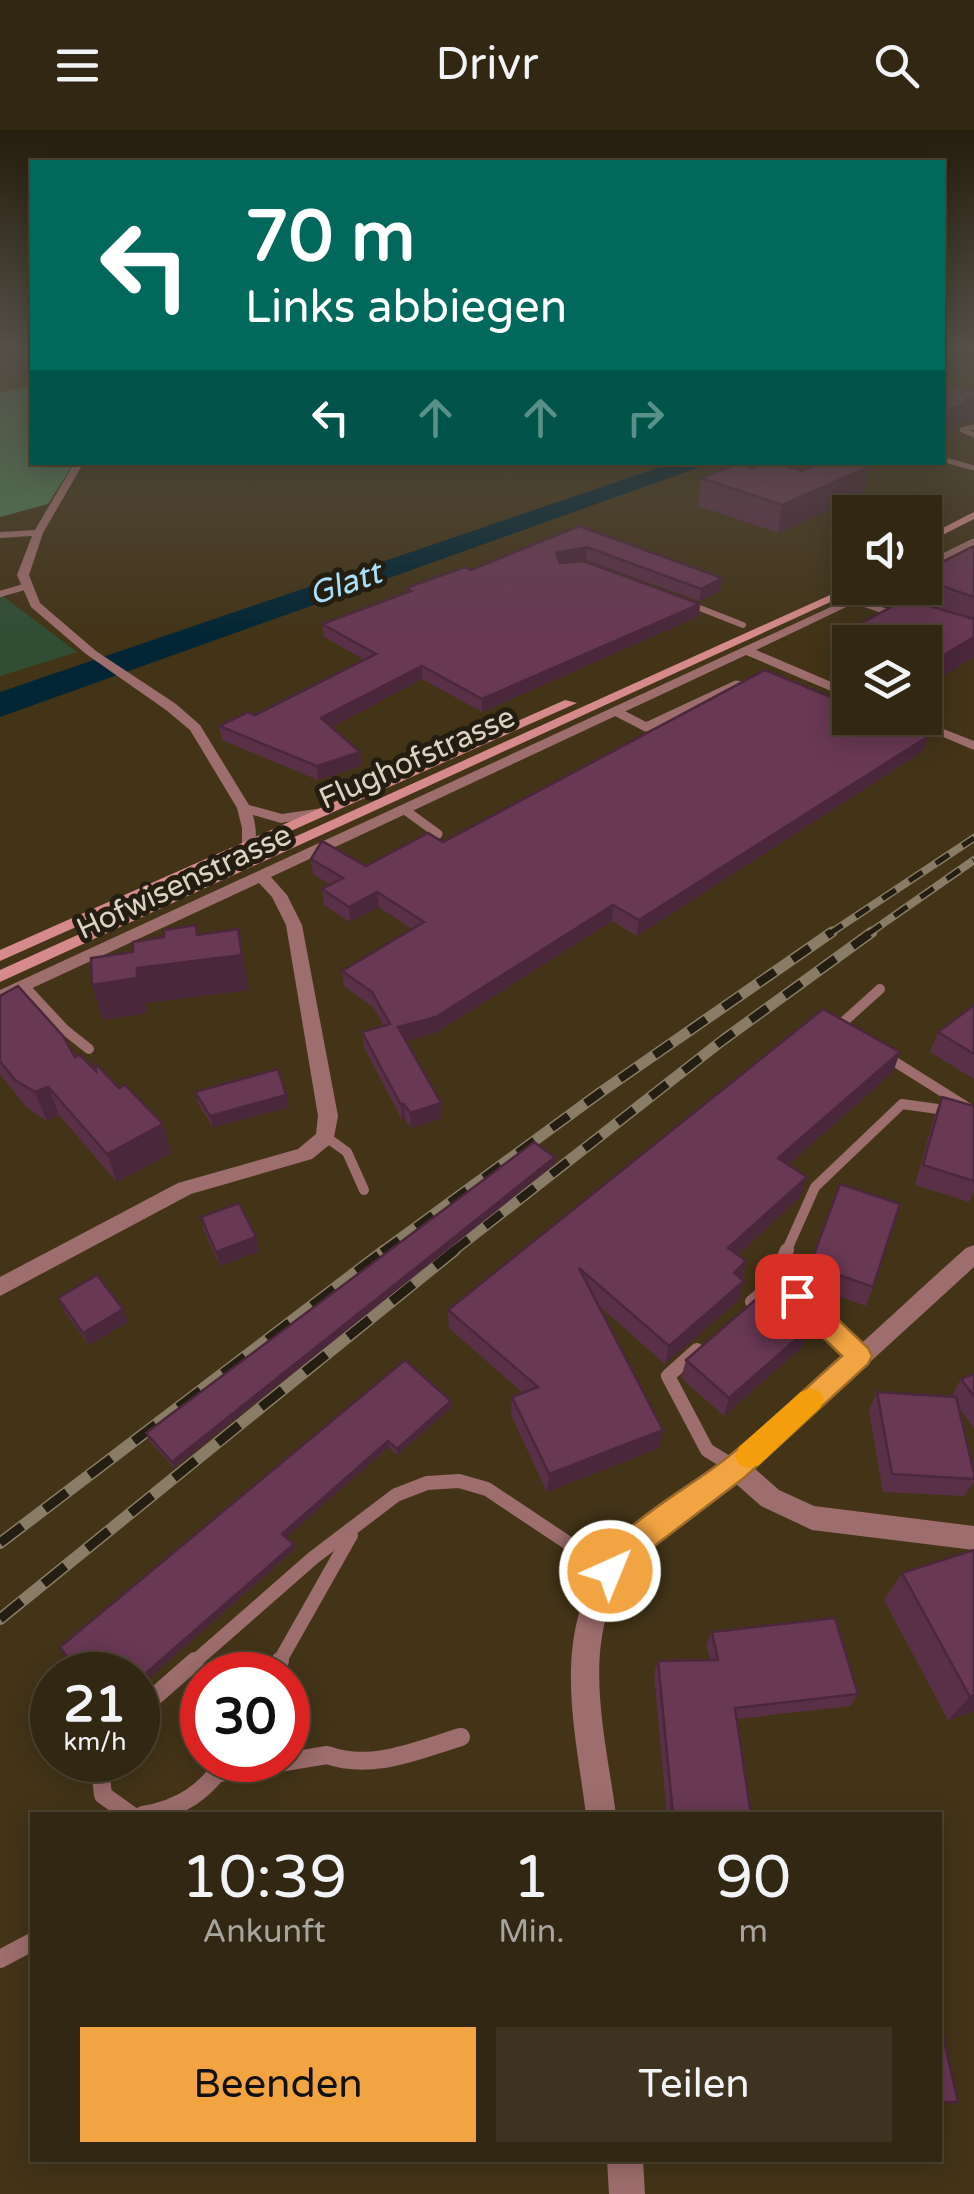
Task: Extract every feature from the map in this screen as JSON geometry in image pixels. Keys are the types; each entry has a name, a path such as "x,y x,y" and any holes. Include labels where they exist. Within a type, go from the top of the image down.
{"main road":[{"path":"942,531 974,515"},
{"path":"942,544 974,528"},
{"name":"Flughofstrasse","path":"0,956 832,584"},
{"name":"Flughofstrasse","path":"0,977 837,605"}],"street":[{"path":"78,465 26,557 24,586 48,620 195,728 244,808 249,828 247,848"},
{"path":"0,535 38,533"},
{"path":"942,557 974,541"},
{"name":"Hofwisenstrasse","path":"0,997 748,652 840,605"},
{"path":"748,652 832,687"},
{"path":"942,733 974,746"},
{"path":"244,808 281,819 325,812"},
{"path":"0,1286 185,1188 305,1154 326,1137 328,1116 294,925 279,895 262,876"},
{"path":"601,1812 584,1659 593,1608 610,1571 646,1534 736,1468 974,1254"},
{"path":"736,1468 770,1498 812,1518 974,1538"},
{"path":"625,2162 626,2194"}],"lane":[{"path":"949,461 974,468"},
{"path":"0,594 24,586"},
{"path":"685,603 743,625"},
{"path":"887,605 913,621"},
{"path":"617,712 646,727 746,681"},
{"path":"405,810 438,834"},
{"path":"24,986 89,1050"},
{"path":"854,1036 839,1026 880,989"},
{"path":"869,1045 974,1113"},
{"path":"740,1313 770,1288 815,1187 902,1104 974,1113"},
{"path":"326,1137 342,1143 350,1152 364,1190"},
{"path":"770,1288 797,1296 859,1356"},
{"path":"711,1338 668,1376 707,1450 736,1468"},
{"path":"160,1692 313,1558 396,1495 427,1483 460,1481 487,1490 610,1571"},
{"path":"285,1652 354,1528"},
{"path":"310,1757 328,1755 342,1763 364,1762 461,1736"},
{"path":"102,1782 103,1795 127,1812"},
{"path":"170,1812 195,1796 208,1782"},
{"path":"0,1959 30,1943"}],"green space":[{"path":"0,445 30,445 30,465 73,465 48,504 0,517"},
{"path":"0,594 77,652 0,676"}],"water":[{"name":"Glatt","path":"666,465 705,465 0,717 0,692"}],"building":[{"path":"734,465 752,468 783,465 802,471 815,465 869,467 782,505 701,478"},
{"path":"579,526 722,578 701,589 587,547 556,553 560,563 584,561 700,604 482,699 422,666 321,718 360,752 317,766 219,726 248,712 255,715 376,654 322,624 411,591 406,588 465,567 471,570"},
{"path":"974,547 974,597 942,586 942,562"},
{"path":"895,605 926,605 974,619 974,637 942,656 942,625 858,625"},
{"path":"765,670 832,698 832,735 927,737 639,920 613,905 436,1017 398,1027 441,1103 410,1113 401,1105 362,1032 390,1024 372,992 342,971 424,922 377,892 349,907 322,889 343,878 311,859 322,841 366,866 428,833 443,842"},
{"path":"196,925 197,935 238,929 242,955 137,968 137,978 92,985 91,958 133,952 133,942 164,937 164,930"},
{"path":"18,986 63,1036 75,1057 80,1055 96,1071 95,1063 119,1088 125,1085 163,1124 107,1154 48,1087 35,1092 15,1080 0,1061 0,996"},
{"path":"974,1007 974,1054 938,1032"},
{"path":"823,1009 900,1052 778,1158 807,1177 728,1248 746,1261 734,1273 744,1281 669,1346 579,1268 663,1430 549,1474 512,1397 538,1387 448,1310"},
{"path":"278,1069 286,1095 210,1116 195,1092"},
{"path":"942,1097 974,1106 974,1181 923,1165"},
{"path":"534,1142 555,1157 172,1462 146,1433"},
{"path":"840,1184 900,1204 873,1287 810,1265"},
{"path":"239,1203 256,1237 216,1252 201,1217"},
{"path":"97,1275 123,1309 83,1333 58,1298"},
{"path":"762,1294 808,1329 729,1398 686,1360"},
{"path":"405,1360 451,1401 397,1449 388,1441 282,1534 294,1544 160,1661 160,1652 64,1652 60,1647"},
{"path":"974,1374 974,1396 961,1379"},
{"path":"877,1392 956,1397 974,1479 892,1474"},
{"path":"974,1550 974,1695 970,1697 902,1573"},
{"path":"835,1618 858,1694 735,1708 751,1812 673,1812 658,1661 718,1660 712,1632"},
{"path":"942,2032 958,2102 942,2102"}],"railway":[{"path":"832,932 974,838"},
{"path":"868,934 974,860"},
{"path":"382,1252 601,1092 832,932"},
{"path":"452,1252 723,1040 872,932"},
{"path":"0,1543 385,1250"},
{"path":"0,1619 455,1250"}],"slow traffic":[{"path":"749,1456 811,1400"}],"route":[{"path":"610,1571 646,1534 736,1468 859,1356 797,1296"}]}
